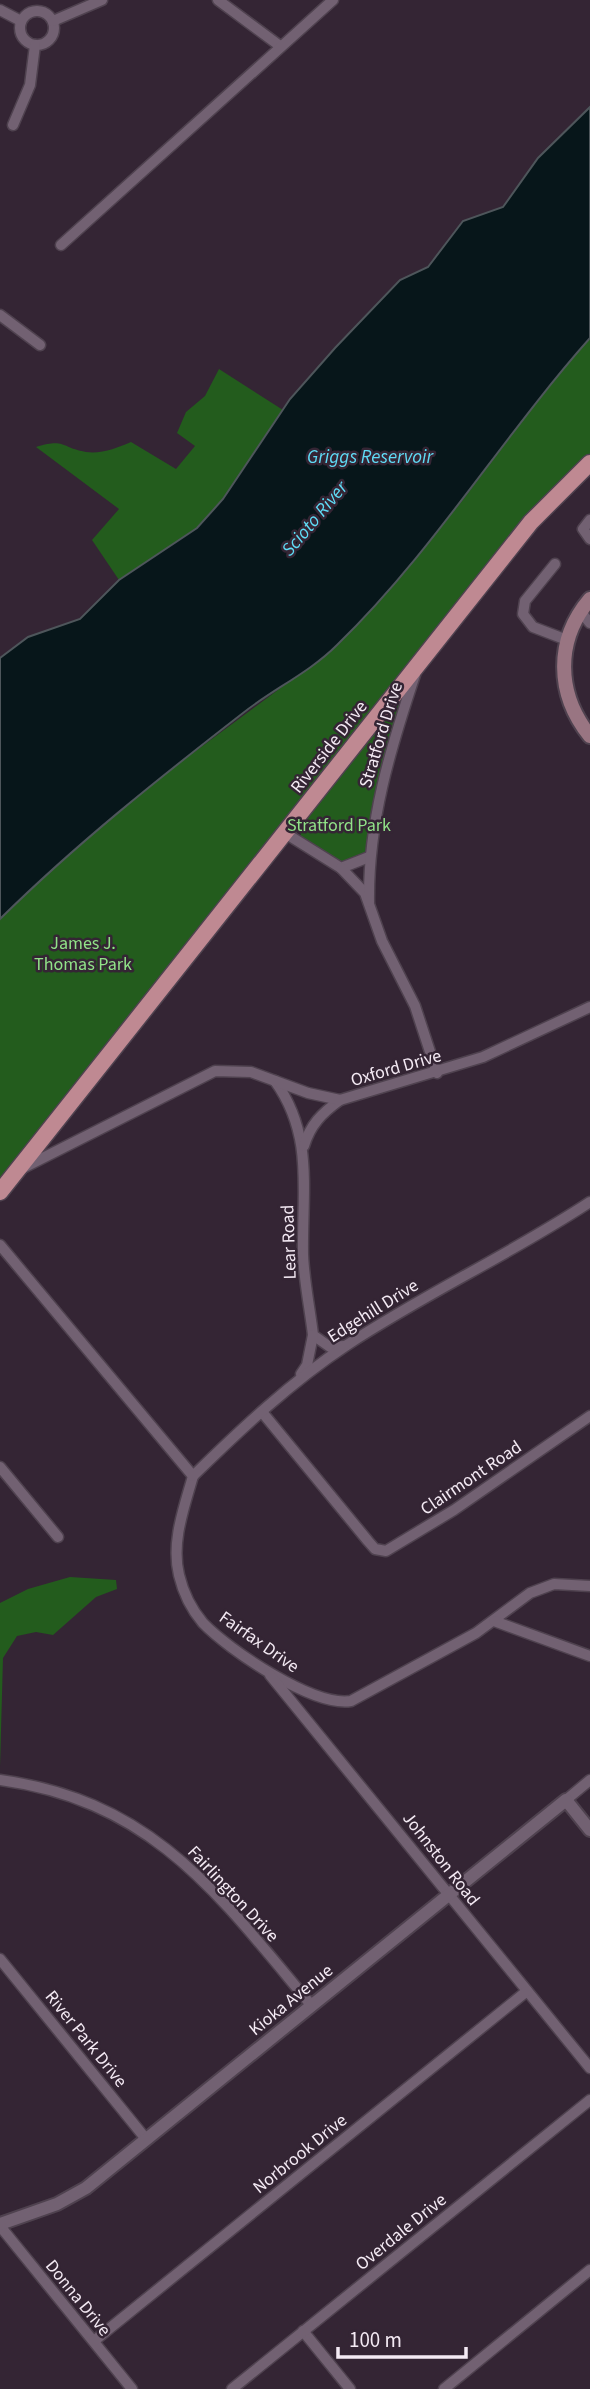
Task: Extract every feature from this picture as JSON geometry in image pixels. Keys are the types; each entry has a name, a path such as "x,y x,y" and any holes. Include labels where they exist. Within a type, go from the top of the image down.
{"main road":[{"name":"Riverside Drive","path":"0,1192 531,522 590,463"},
{"path":"590,599 580,611 567,640 563,663 567,696 590,736"}],"street":[{"path":"53,21 102,0"},
{"path":"218,0 280,46"},
{"path":"61,245 333,0"},
{"path":"0,10 22,21"},
{"path":"28,13 47,13 53,21 53,36 45,43 35,45 23,36 22,21 28,13"},
{"path":"13,125 30,85 35,45"},
{"path":"0,315 40,345"},
{"path":"590,520 583,529 590,539"},
{"path":"555,564 525,601 523,614 533,627 567,640"},
{"path":"580,611 590,623"},
{"name":"Stratford Drive","path":"369,902 369,857 385,771 419,663"},
{"name":"Stratford Drive","path":"285,833 341,868 358,882 415,1006 437,1073"},
{"path":"341,868 369,857"},
{"name":"Oxford Drive","path":"17,1171 215,1071 251,1072 308,1093 340,1100 437,1073 510,1046 590,1007"},
{"name":"Lear Road","path":"274,1080 294,1113 303,1146 303,1258 313,1335 307,1364 297,1381"},
{"path":"303,1146 318,1118 340,1100"},
{"name":"Edgehill Drive","path":"192,1476 297,1381 345,1346 448,1283 590,1202"},
{"path":"0,1245 192,1476"},
{"path":"313,1335 330,1347 345,1346"},
{"name":"Clairmont Road","path":"262,1412 368,1541 380,1551 396,1548 590,1416"},
{"path":"0,1467 58,1537"},
{"name":"Fairfax Drive","path":"192,1476 177,1538 179,1574 184,1591 203,1623 267,1670 315,1697 337,1702 351,1701 406,1673 494,1621 541,1587 566,1583 590,1586"},
{"path":"494,1621 590,1656"},
{"name":"Johnston Road","path":"267,1670 590,2068"},
{"name":"Fairlington Drive","path":"0,1780 35,1785 82,1799 126,1820 163,1845 222,1899 312,2006"},
{"name":"Kioka Avenue","path":"0,2225 77,2194 590,1780"},
{"path":"566,1801 590,1830"},
{"name":"River Park Drive","path":"0,1959 146,2139"},
{"name":"Norbrook Drive","path":"94,2342 527,1990"},
{"name":"Overdale Drive","path":"232,2389 590,2100"},
{"name":"Donna Drive","path":"0,2225 132,2389"},
{"path":"443,2389 590,2270"},
{"path":"303,2331 350,2389"}],"green space":[{"name":"James J. Thomas Park","path":"590,338 590,463 577,475 0,1192 0,919 78,844 150,785 337,646 386,593 462,501 553,380"},
{"path":"219,369 283,410 223,499 197,528 119,580 92,540 119,509 36,447 53,443 86,452 98,452 131,442 176,469 195,446 177,433 186,412 205,396"},
{"name":"Stratford Park","path":"397,702 401,707 381,772 365,854 341,864 301,838 300,825"},
{"path":"70,1577 116,1580 117,1589 96,1597 53,1635 36,1632 17,1636 3,1658 0,1767 0,1603 28,1589"}],"water":[{"name":"Griggs Reservoir","path":"590,107 590,338 405,572 337,645 315,664 243,713 149,787 58,864 0,919 0,658 28,637 80,619 119,580 197,528 223,499 290,399 335,348 400,280 428,267 463,221 503,207 538,158"}],"water label":[{"name":"Scioto River","path":"315,519"}]}
